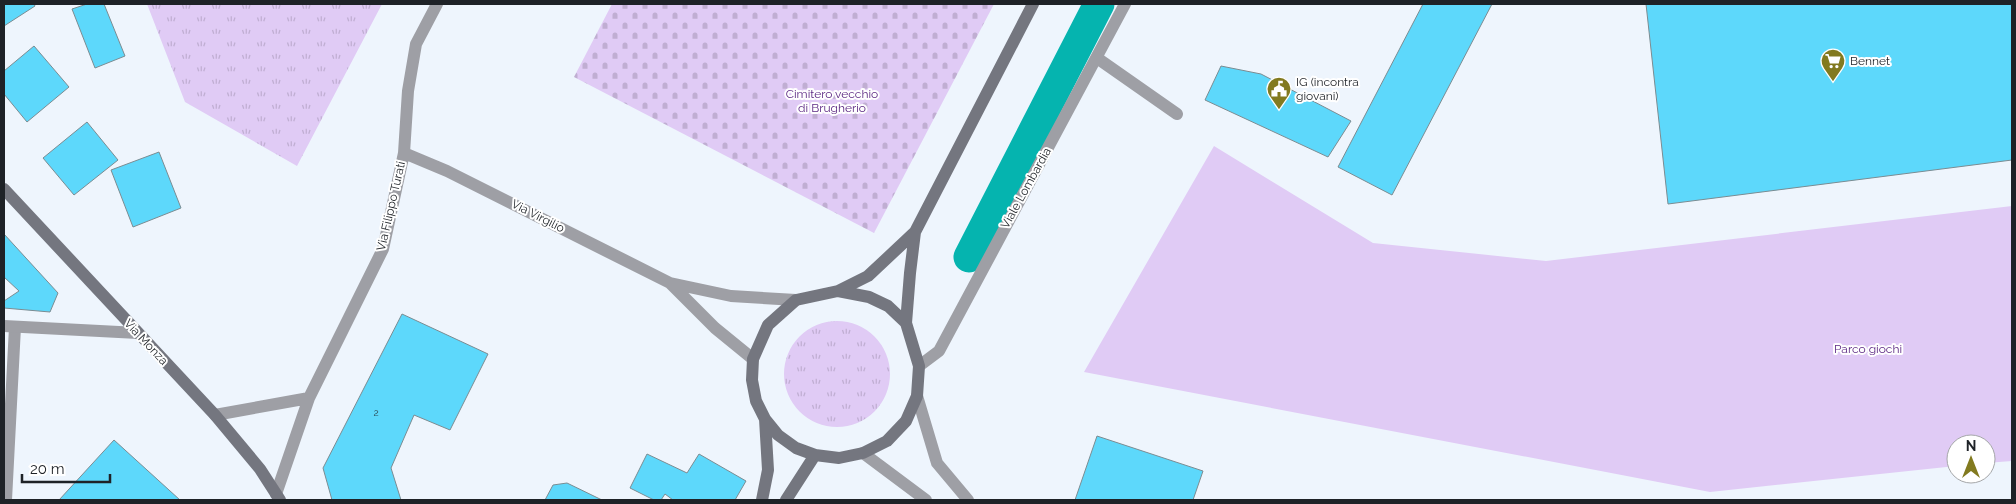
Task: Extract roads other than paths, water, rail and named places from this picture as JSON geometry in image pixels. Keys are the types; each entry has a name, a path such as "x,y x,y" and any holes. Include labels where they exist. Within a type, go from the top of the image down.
{"main road":[{"path":"915,232 906,323 919,366 917,396 906,421 887,441 863,453 839,458 815,455 796,448 778,435 765,419 756,401 752,380 753,359 768,325 796,300 838,290 868,276 915,232 1033,4"},
{"name":"Via Monza","path":"4,189 215,415 260,468 278,497"},
{"path":"838,290 869,297 888,306 906,323"},
{"path":"762,500 768,470 765,419"},
{"path":"786,500 815,455"}],"street":[{"name":"Via Filippo Turati","path":"278,497 309,398 383,248 404,153 408,91 416,44 437,4"},
{"name":"Viale Lombardia","path":"919,366 939,351 1125,4"},
{"path":"1097,58 1177,114"},
{"name":"Via Virgilio","path":"404,153 447,171 670,283 731,296 796,300"},
{"name":"Via Virgilio","path":"670,283 715,328 753,359"},
{"path":"6,500 9,327 138,333"},
{"path":"917,396 938,463 968,500"},
{"path":"215,415 309,398"},
{"path":"863,453 926,500"}],"waterway":[{"path":"969,257 1099,4"}],"place":[{"name":"Bennet","path":"1833,82"},
{"name":"IG (incontra giovani)","path":"1279,110"}],"park label":[{"name":"Cimitero vecchio di Brugherio","path":"832,101"},
{"name":"Parco giochi","path":"1868,349"}]}
